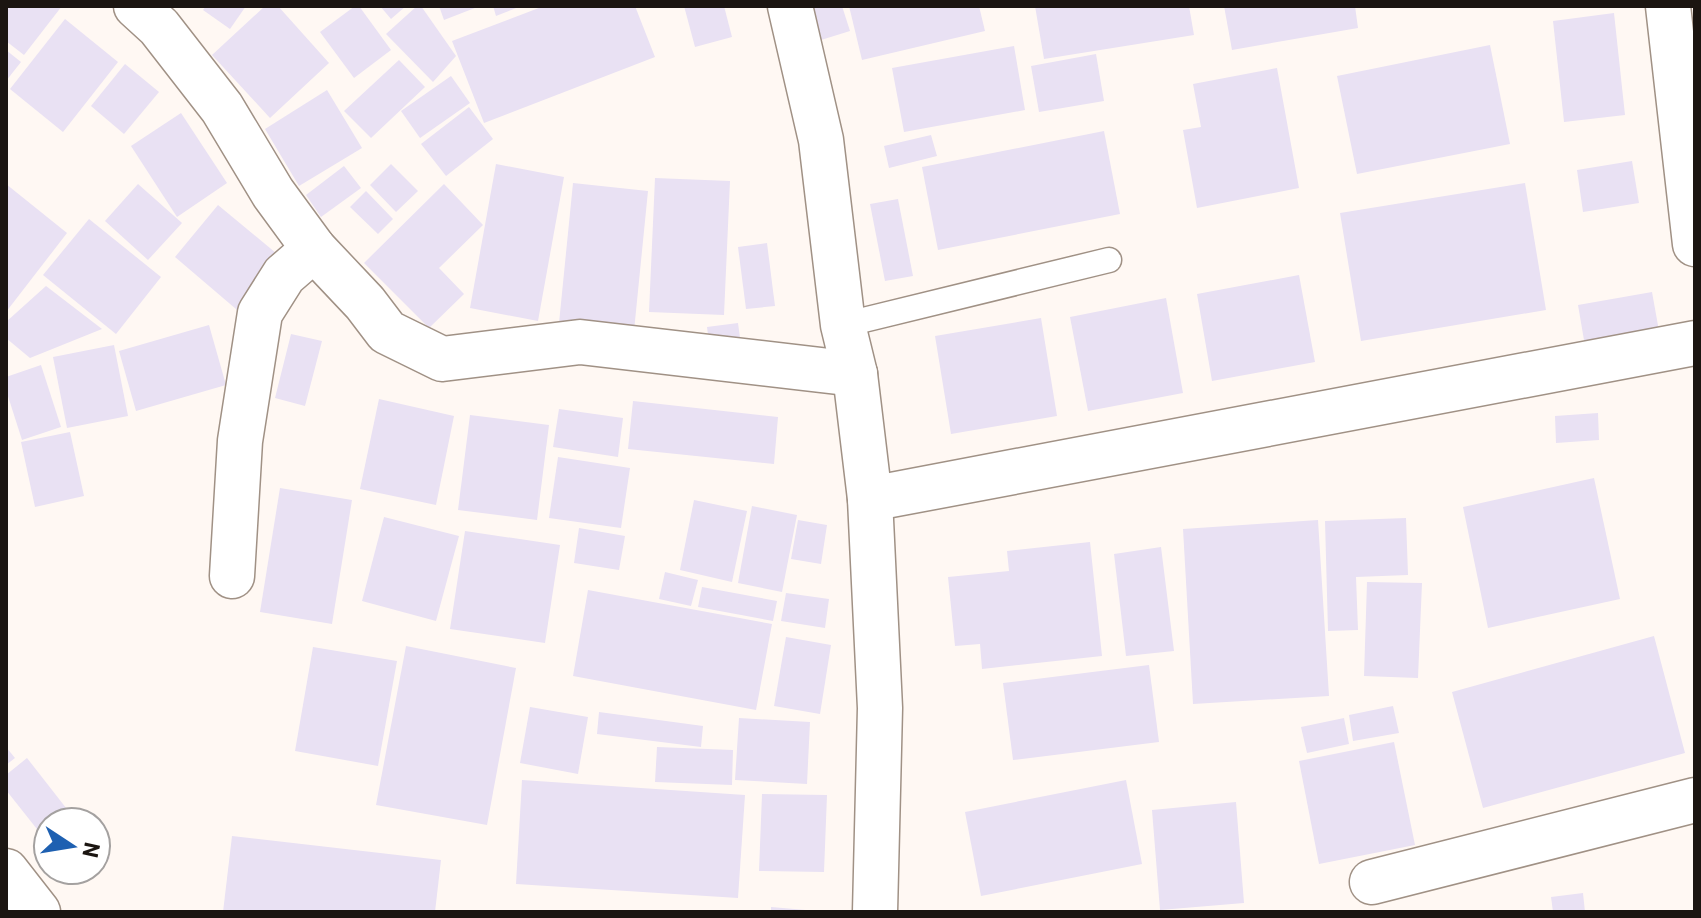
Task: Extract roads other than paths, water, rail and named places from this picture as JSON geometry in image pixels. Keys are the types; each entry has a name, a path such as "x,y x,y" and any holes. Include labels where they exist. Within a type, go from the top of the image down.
{"street":[{"path":"136,6 159,27 222,108 273,193 314,249 365,303 387,332 442,359 580,342 855,374"},
{"path":"790,6 821,140 843,325 855,374 870,499 880,708 875,912"},
{"path":"1668,6 1695,244"},
{"path":"232,576 240,441 260,313 284,275 314,249"},
{"path":"870,499 1695,343"},
{"path":"1372,882 1695,800"},
{"path":"6,871 38,912"}],"lane":[{"path":"843,325 1109,260"}]}
